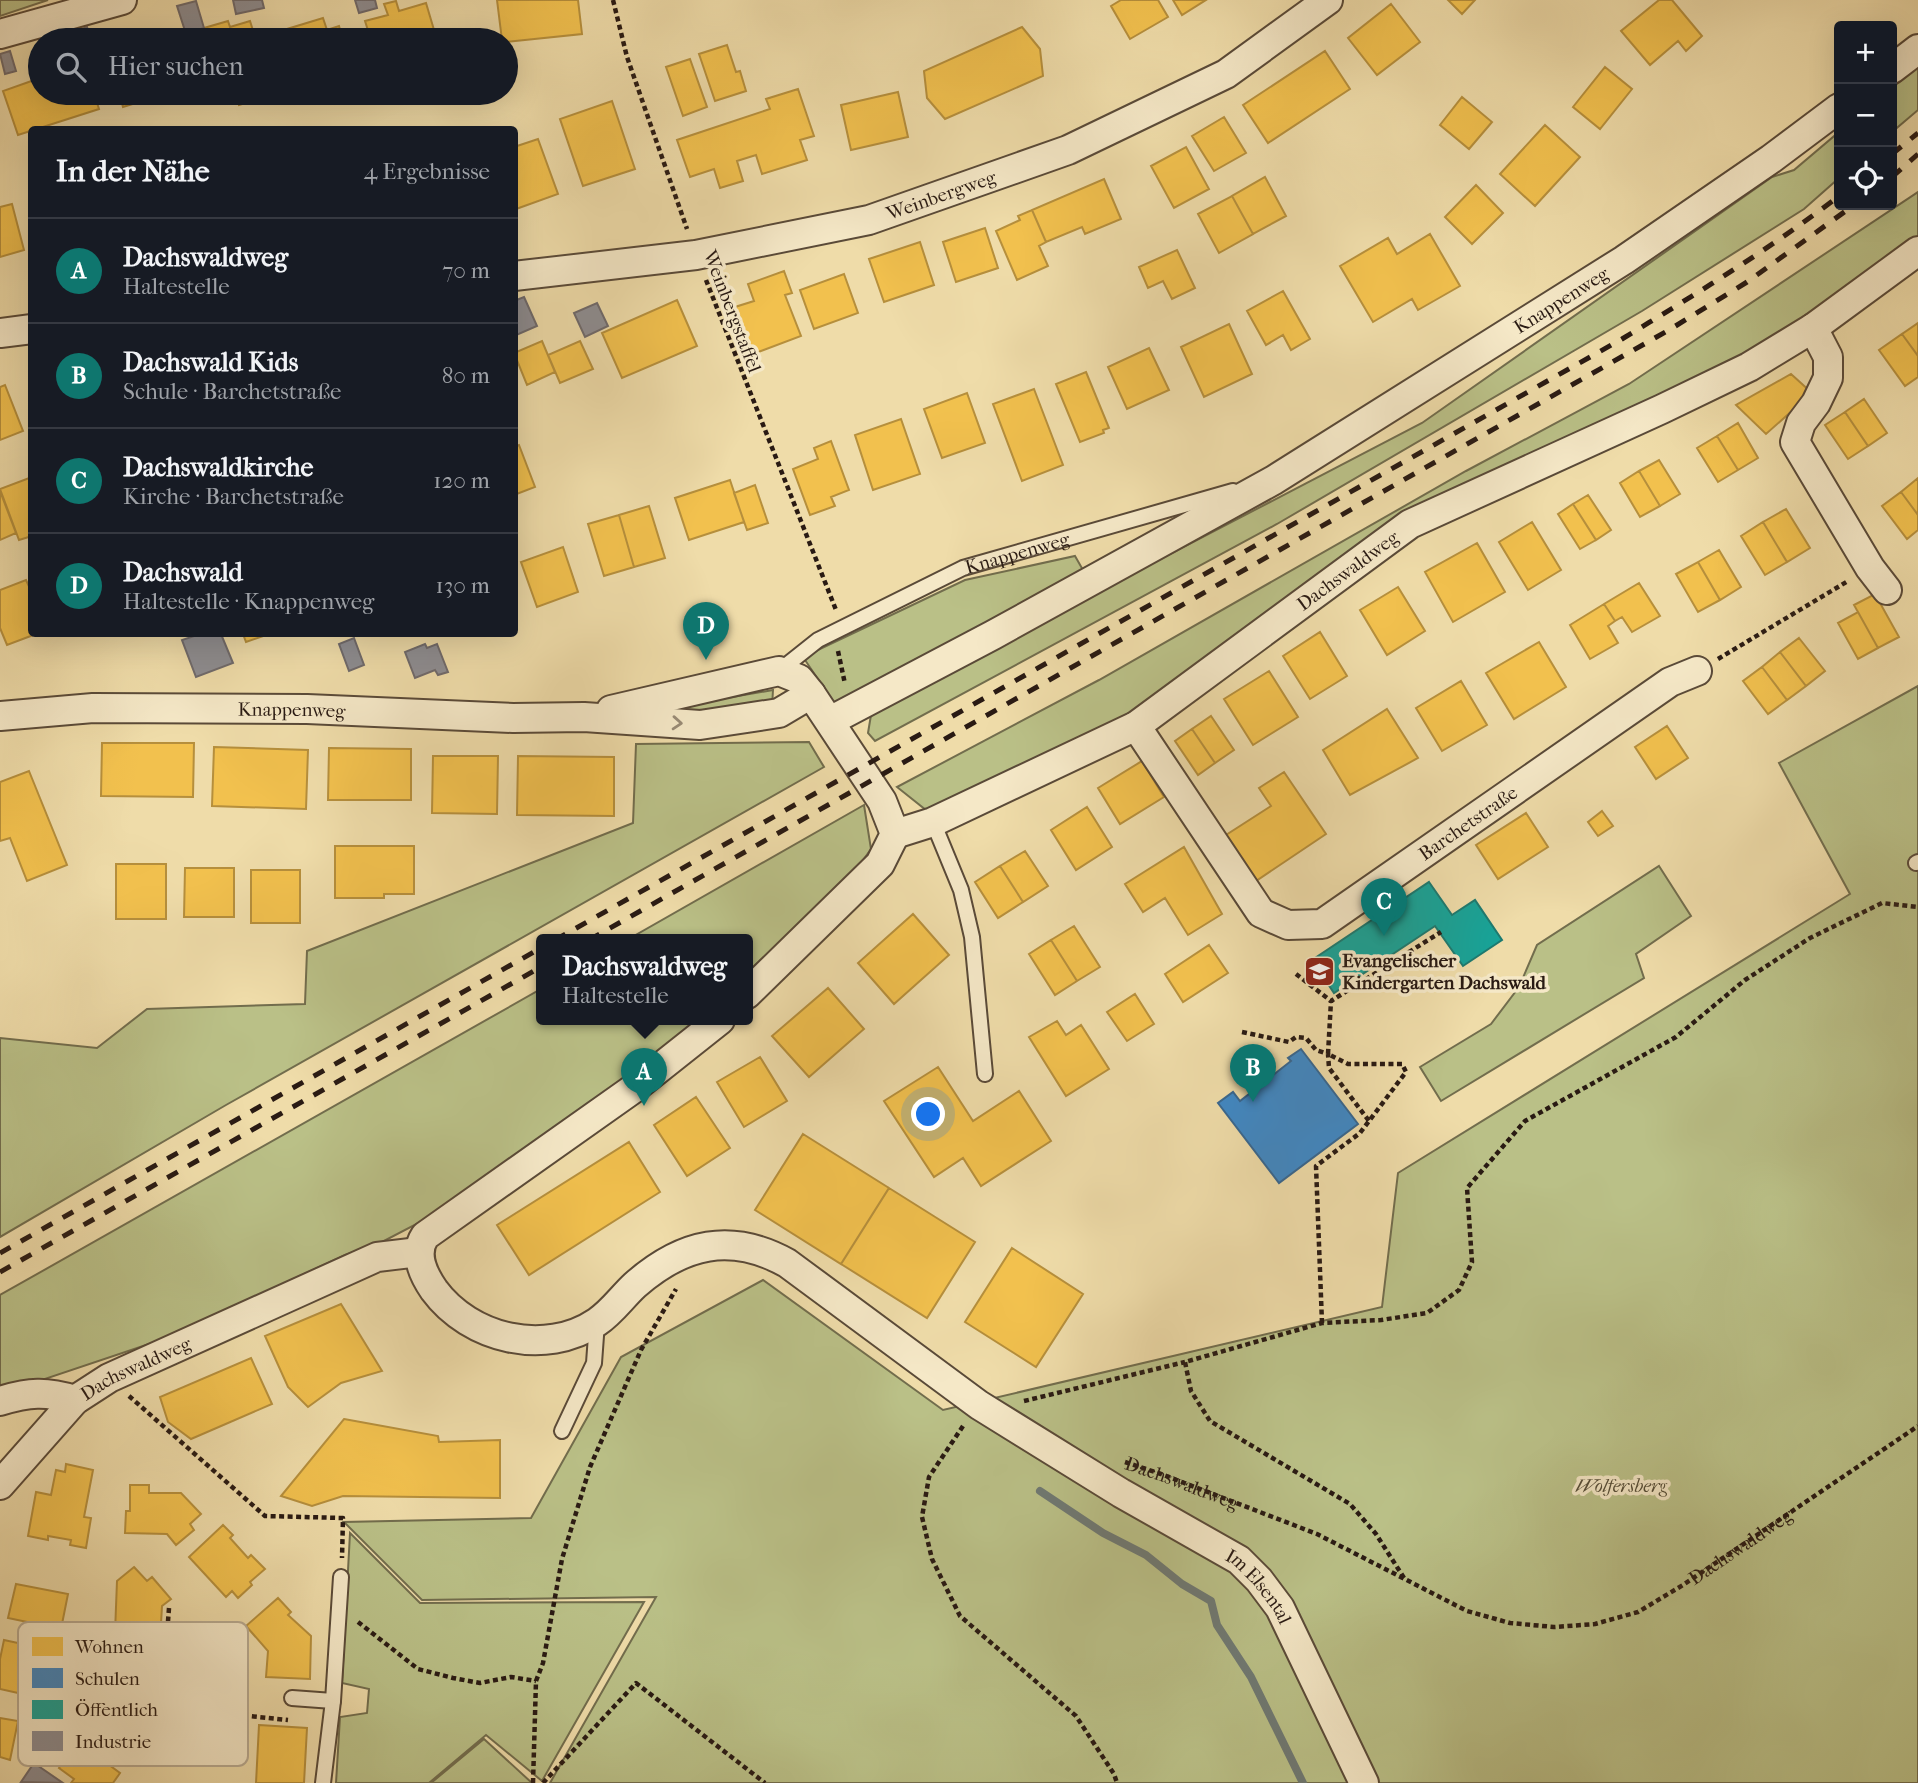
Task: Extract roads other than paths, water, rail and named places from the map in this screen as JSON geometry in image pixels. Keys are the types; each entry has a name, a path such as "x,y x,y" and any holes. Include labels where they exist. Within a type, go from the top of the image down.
{"street":[{"path":"0,34 122,0"},
{"name":"Weinbergweg","path":"518,275 696,255 869,220 1068,150 1226,74 1328,0"},
{"path":"1897,65 1918,49"},
{"name":"Knappenweg","path":"830,721 1274,480 1624,260 1771,159 1834,112"},
{"name":"Dachswaldweg","path":"895,834 933,822 1136,726 1410,524 1662,410 1749,367 1813,328 1918,251"},
{"path":"1813,328 1828,357 1828,378 1816,403 1801,423 1796,442 1870,568 1887,590"},
{"path":"0,333 28,330"},
{"path":"753,988 880,864 895,834 882,801 811,694 799,679 779,671"},
{"name":"Knappenweg","path":"584,717 685,691 779,671"},
{"name":"Barchetstraße","path":"1136,726 1261,913 1288,925 1322,924 1670,682 1697,671"},
{"name":"Knappenweg","path":"0,716 93,708 307,709 513,718 584,717 700,725 779,713 811,694"},
{"path":"597,1322 554,1339 522,1340 502,1337 482,1329 453,1310 433,1289 422,1268 420,1244 425,1236 633,1088 714,1025"},
{"name":"Im Elsental","path":"597,1322 635,1285 660,1266 700,1248 722,1244 744,1246 767,1252 787,1263 979,1405 1121,1493 1239,1560 1259,1580 1280,1608 1364,1783"},
{"name":"Dachswaldweg","path":"0,1485 75,1400 109,1378 377,1257 419,1252"},
{"path":"0,1401 17,1395 51,1392 75,1400"}],"lane":[{"name":"Knappenweg","path":"779,671 818,640 963,568 1274,480"},
{"path":"933,822 961,890 972,937 985,1074"},
{"path":"562,1430 594,1363 597,1322"},
{"path":"323,1783 333,1700 341,1577"},
{"path":"292,1698 333,1700"}],"waterway":[{"path":"1040,1491 1103,1533 1146,1555 1182,1584 1211,1601 1217,1625 1251,1677 1303,1783"}],"railway":[{"path":"1897,150 1918,133"},
{"path":"1897,173 1918,154"},
{"path":"566,934 1622,339 1760,253 1834,200"},
{"path":"600,934 1669,330 1747,282 1847,210"},
{"path":"0,1253 536,951"},
{"path":"0,1272 536,970"}],"place":[{"name":"Dachswald","path":"706,660"},
{"name":"Dachswaldkirche","path":"1384,936"},
{"name":"Evangelischer Kindergarten Dachswald","path":"1319,971"},
{"name":"Dachswald Kids","path":"1253,1102"},
{"name":"Dachswaldweg","path":"644,1106"}],"park label":[{"name":"Wolfersberg","path":"1621,1485"}]}
